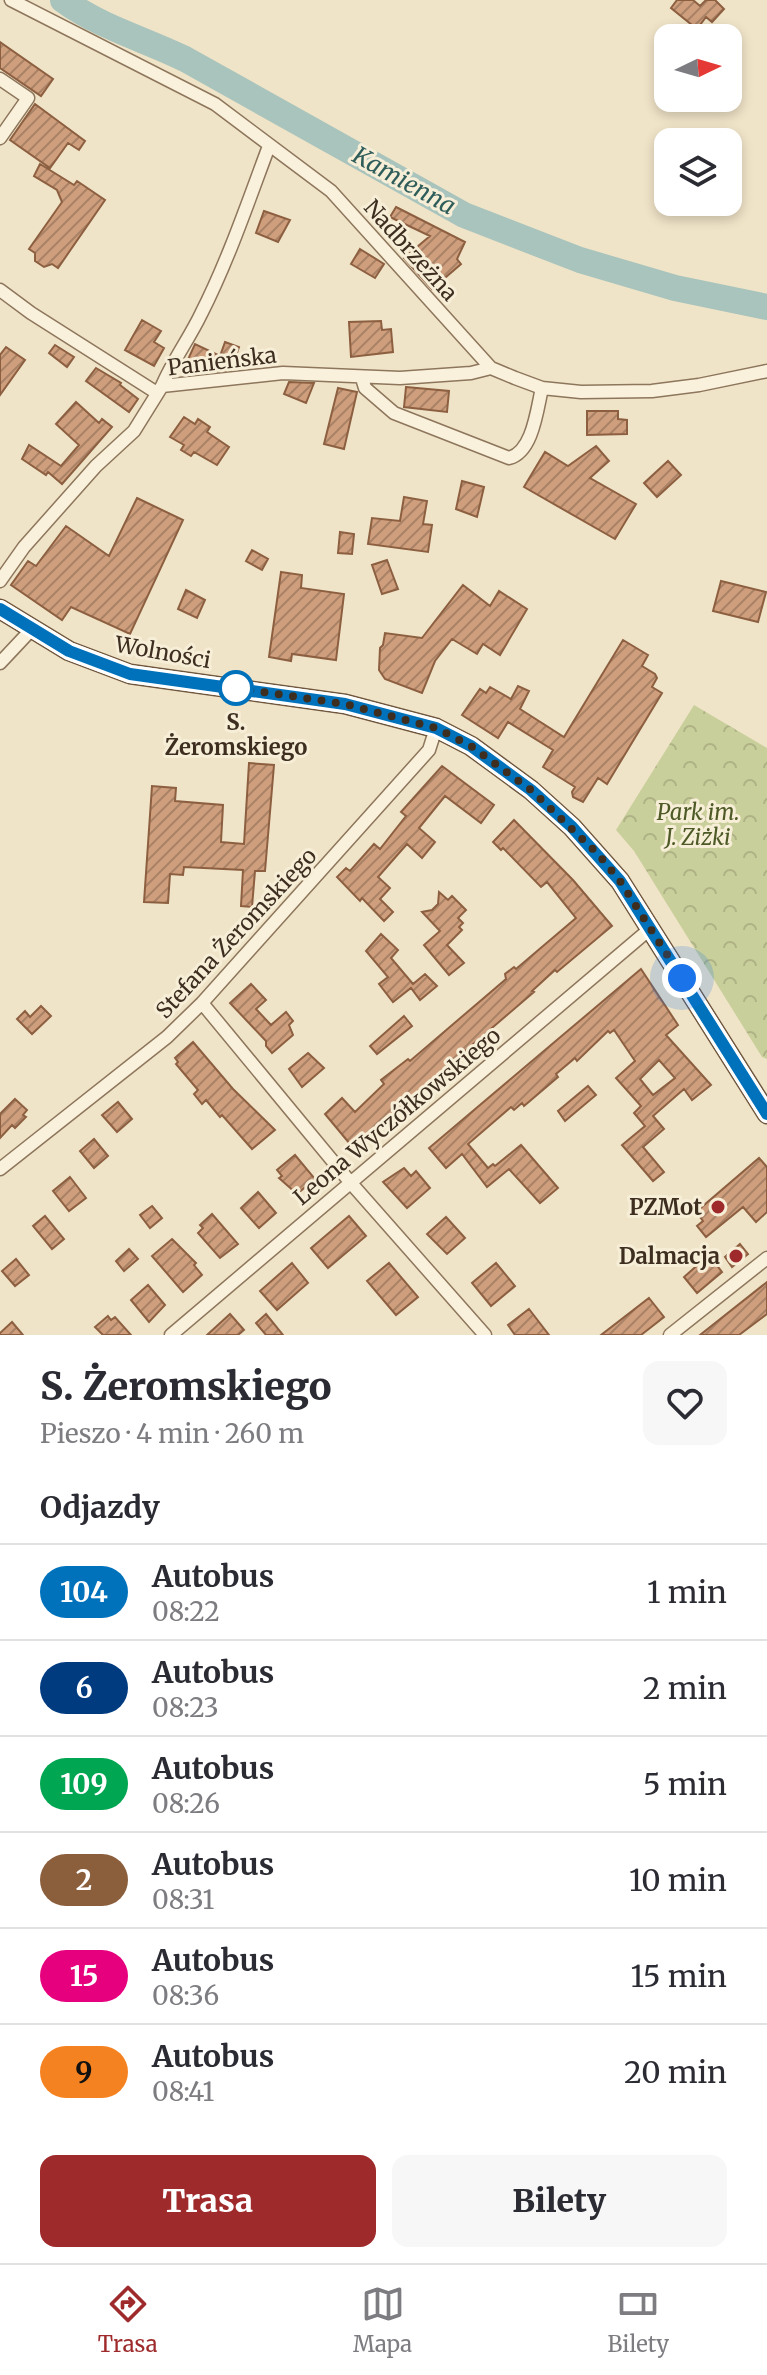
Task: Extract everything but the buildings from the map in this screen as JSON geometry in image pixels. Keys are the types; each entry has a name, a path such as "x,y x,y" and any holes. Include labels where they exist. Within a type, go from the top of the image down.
{"street":[{"name":"Nadbrzeżna","path":"11,0 215,104 331,191 491,368 542,388 581,392 652,391 767,371"},
{"path":"0,79 28,98 2,129"},
{"path":"0,290 31,313 160,389 201,314 269,146"},
{"name":"Panieńska","path":"0,581 24,547 96,466 134,431 160,389 283,373 362,378 471,373 491,368"},
{"path":"362,378 365,388 394,413 509,458 518,456 525,446 542,388"},
{"name":"Wolności","path":"0,609 69,651 130,674 345,704 436,728 471,746 572,827 620,881 761,1088 767,1114"},
{"path":"0,663 31,630"},
{"name":"Stefana Żeromskiego","path":"0,1169 167,1037 202,1003 429,750 436,728"},
{"name":"Leona Wyczółkowskiego","path":"171,1335 651,928"},
{"path":"202,1003 350,1182 485,1335"},
{"path":"670,1335 767,1258"}],"green space":[{"name":"Park im. J. Ziżki","path":"694,705 767,748 767,1059 762,1057 634,851 616,830"}],"waterway":[{"name":"Kamienna","path":"63,0 107,25 185,59 464,215 580,260 675,288 767,307"}],"bus line":[{"name":"104","path":"0,609 69,651 130,674 345,704 436,728 471,746 531,790 572,827 620,881 767,1114"}],"place":[{"name":"S. Żeromskiego","path":"236,688"},
{"name":"PZMot","path":"718,1207"},
{"name":"Dalmacja","path":"736,1256"}],"route":[{"path":"236,688 345,704 436,728 471,746 531,790 598,854 620,881 682,978"}]}
